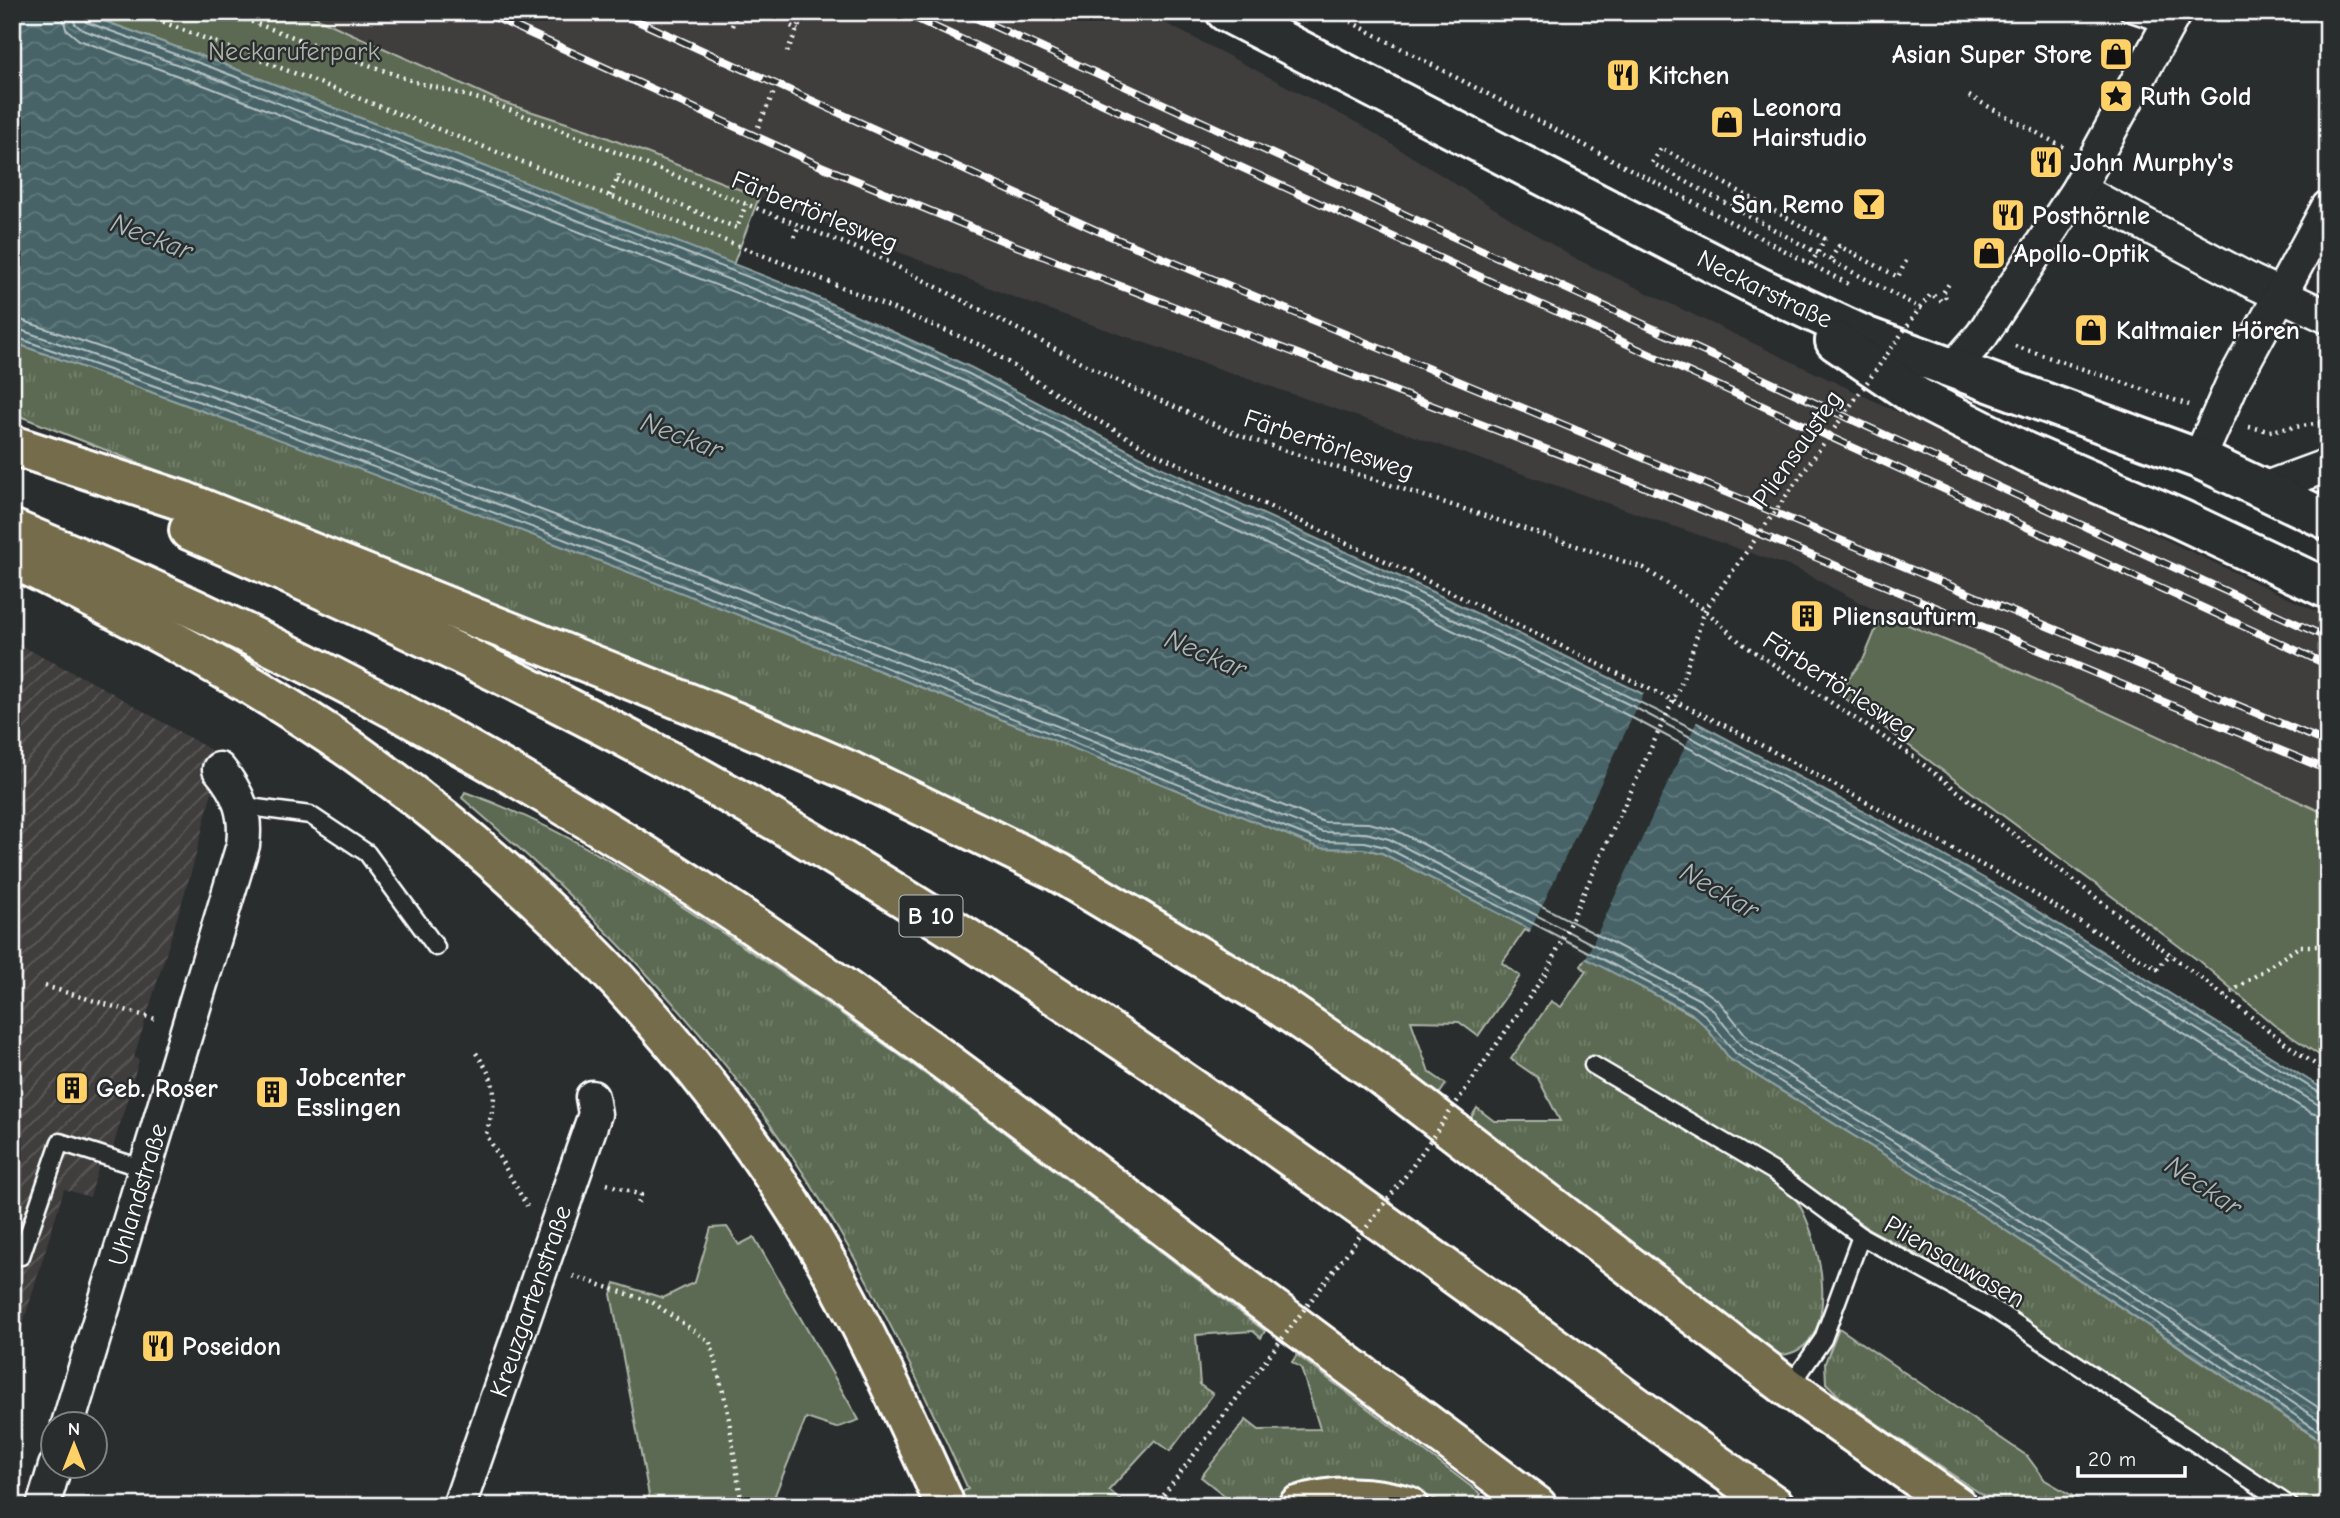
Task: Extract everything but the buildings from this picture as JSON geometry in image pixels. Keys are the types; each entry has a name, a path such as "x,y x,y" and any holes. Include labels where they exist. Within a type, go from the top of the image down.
{"highway":[{"path":"12,445 183,500 741,724 852,772 1058,872 1267,997 1376,1071 1789,1388 1956,1506"},
{"name":"B 10","path":"12,455 159,516 400,626 607,728 704,780 811,843 939,921 1108,1031 1775,1506"},
{"path":"12,529 173,600 371,698 581,815 679,876 799,957 1017,1114 1537,1506"},
{"path":"12,558 113,609 218,667 355,752 452,825 547,908 589,950 696,1072 760,1157 797,1212 857,1317 943,1500"},
{"path":"1298,1506 1328,1498 1352,1497 1408,1506"}],"main road":[{"name":"Neckarstraße","path":"1226,12 1759,287 1867,337 2199,459 2328,520"},
{"path":"1759,287 1917,397 2025,452 2180,519 2321,586"}],"street":[{"path":"1952,369 1990,322 2086,176 2172,19"},
{"path":"2086,176 2251,281 2328,317"},
{"path":"2199,459 2217,416 2328,207"},
{"path":"2263,489 2328,465"},
{"name":"Uhlandstraße","path":"72,1410 243,845 242,806 237,792 219,769"},
{"name":"Kreuzgartenstraße","path":"459,1506 544,1254 595,1114 592,1097"},
{"path":"43,1506 51,1480"}],"lane":[{"path":"2128,12 2172,19"},
{"path":"242,806 310,815 367,853 436,947"},
{"name":"Pliensauwasen","path":"1593,1065 1773,1171 1861,1236 1992,1308 2290,1506"},
{"path":"12,1254 21,1256 60,1142 145,1169"},
{"path":"1789,1388 1823,1339 1861,1236"}],"path":[{"path":"137,12 798,269 985,347 1088,415 1155,453 1435,584 1726,726 2028,890 2157,969 2171,953"},
{"name":"Färbertörlesweg","path":"225,12 415,82 487,101 905,268 1125,385 1241,436 1644,568 1705,610 1741,643 1912,756 2328,1073"},
{"path":"732,26 737,12"},
{"path":"787,52 805,12"},
{"path":"1332,12 1856,288"},
{"path":"790,26 797,30"},
{"path":"758,127 761,110 774,92"},
{"path":"1969,96 2086,176"},
{"path":"1811,264 1825,239 1661,148 1652,163 1830,260 1920,308"},
{"path":"610,196 620,173"},
{"path":"617,180 737,228 746,204"},
{"path":"794,237 799,225"},
{"path":"1830,260 1839,246 1898,277 1906,261"},
{"name":"Pliensausteg","path":"1155,1506 1407,1174 1548,970 1684,679 1705,610 1920,308 1931,294 1944,300 1943,293 1950,282"},
{"path":"1914,312 1925,316"},
{"path":"1990,322 2118,379 2217,416 2269,431 2328,422"},
{"path":"2225,996 2300,946 2327,946 2328,976"},
{"path":"45,986 187,1029"},
{"path":"475,1053 488,1071 495,1094 486,1134 544,1254 644,1298 706,1337 713,1350 727,1407 742,1506"},
{"path":"574,1174 641,1195 637,1207"}],"shaded area":[{"path":"304,12 1144,12 1361,125 1572,257 2328,617 2328,815 2002,664 1882,614 1797,569 1021,300 588,130 502,102"},
{"path":"12,641 107,690 221,756 193,866 134,1057 139,1060 113,1147 105,1145 90,1197 64,1189 12,1360"}],"green space":[{"name":"Neckaruferpark","path":"79,12 304,12 502,102 588,130 759,197 733,265 215,61"},
{"path":"12,342 342,462 669,587 1320,848 1364,849 1382,853 1531,928 1529,932 1525,930 1502,963 1520,976 1478,1036 1459,1022 1411,1021 1429,1072 1446,1084 1438,1096 1248,964 197,486 12,413"},
{"path":"1882,614 2002,664 2328,815 2328,1061 2274,1025 2199,961 1838,693 1864,658"},
{"path":"465,792 505,807 580,844 653,887 759,957 952,1093 1265,1331 1261,1338 1253,1331 1196,1335 1200,1385 1213,1394 1170,1451 1155,1440 1109,1490 1125,1504 933,1506 968,1489 874,1295 809,1182 734,1076 650,977 559,885 462,798"},
{"path":"1586,957 1700,1019 1730,1059 1993,1222 2328,1446 2328,1506 2302,1506 1945,1269 1871,1230 1806,1185 1795,1198 1813,1236 1819,1261 1821,1311 1815,1332 1802,1348 1781,1355 1766,1348 1469,1121 1477,1108 1494,1121 1560,1121 1538,1078 1511,1059 1551,1001 1561,1007 1586,971 1581,966"},
{"path":"727,1227 739,1245 754,1237 859,1420 836,1428 806,1418 775,1495 787,1506 651,1506 611,1294 615,1283 663,1298 695,1282 711,1228"},
{"path":"1839,1328 2027,1456 2045,1480 2090,1506 1999,1506 1889,1432 1839,1396 1826,1383 1825,1363"},
{"path":"1297,1355 1481,1494 1474,1506 1451,1506 1416,1491 1303,1487 1259,1506 1232,1506 1234,1503 1201,1477 1246,1420 1259,1430 1320,1429 1301,1368 1292,1362"}],"water":[{"name":"Neckar","path":"12,12 79,12 215,61 805,292 972,368 1160,467 1420,586 1637,691 1987,880 2328,1092 2328,1445 1993,1222 1730,1059 1706,1027 1691,1013 1382,853 1364,849 1320,848 669,588 342,463 12,342"}],"pier":[{"path":"1645,691 1698,719 1585,960 1530,931"}],"railway":[{"path":"483,12 821,166 1006,242 1673,498 2328,770"},
{"path":"618,12 1098,231 2328,743"},
{"path":"902,12 2328,665"},
{"path":"963,12 2328,638"}],"place":[{"name":"Asian Super Store","path":"2116,54"},
{"name":"Kitchen","path":"1623,75"},
{"name":"Ruth Gold","path":"2116,96"},
{"name":"Leonora Hairstudio","path":"1727,122"},
{"name":"John Murphy's","path":"2046,162"},
{"name":"San Remo","path":"1869,204"},
{"name":"Posthörnle","path":"2008,215"},
{"name":"Apollo-Optik","path":"1989,253"},
{"name":"Kaltmaier Hören","path":"2091,330"},
{"name":"Pliensauturm","path":"1807,616"},
{"name":"Geb. Roser","path":"72,1088"},
{"name":"Jobcenter Esslingen","path":"272,1092"},
{"name":"Poseidon","path":"158,1346"}]}
